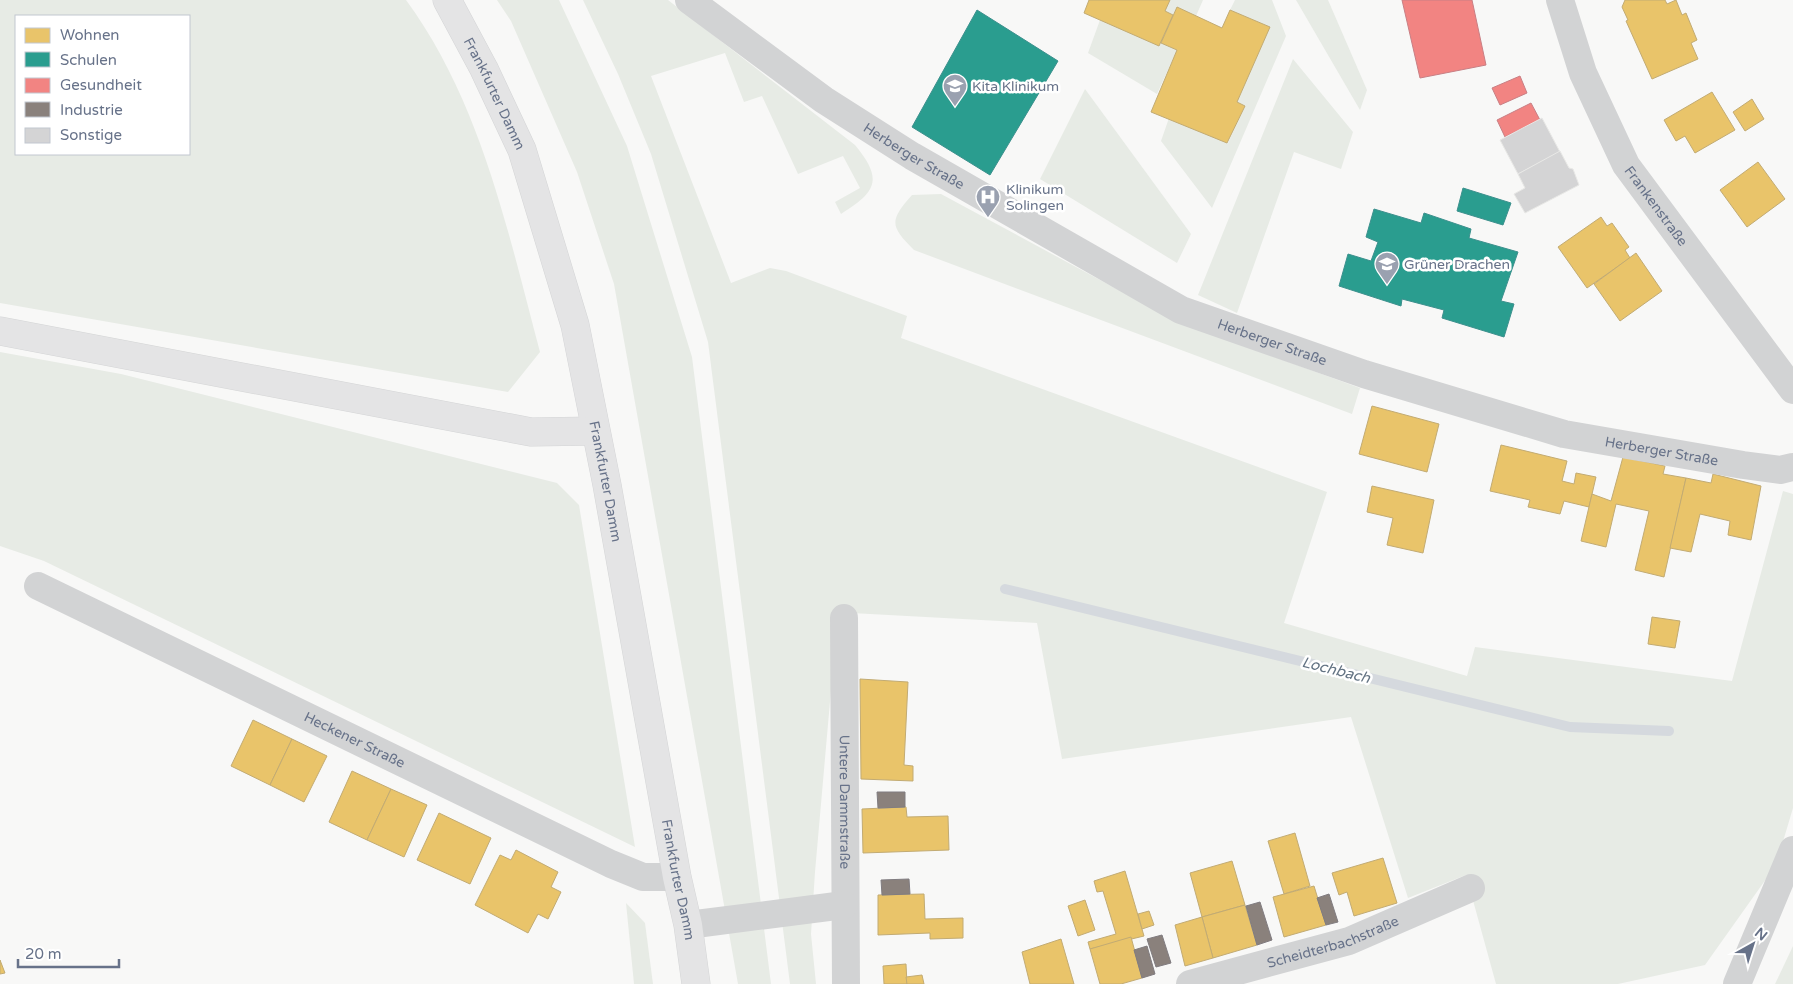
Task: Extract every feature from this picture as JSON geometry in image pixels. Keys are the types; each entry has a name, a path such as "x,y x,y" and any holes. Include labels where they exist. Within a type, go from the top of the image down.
{"main road":[{"name":"Frankfurter Damm","path":"447,0 484,69 522,150 575,325 677,877 688,925 696,984"},
{"path":"0,331 532,432 595,431"}],"street":[{"name":"Herberger Straße","path":"689,0 802,84 912,156 1181,310 1346,368 1564,434 1743,465 1780,470 1793,467"},
{"name":"Frankenstraße","path":"1560,0 1583,73 1626,165 1793,390"},
{"name":"Heckener Straße","path":"38,586 611,864 643,877 677,877"},
{"name":"Untere Dammstraße","path":"844,618 844,905 846,984"},
{"path":"1737,984 1788,879 1793,850"},
{"name":"Scheidterbachstraße","path":"1190,984 1350,941 1470,888"},
{"path":"688,925 844,905"}],"shaded area":[{"path":"0,0 406,0 432,39 454,81 473,125 503,215 540,352 508,392 0,303"},
{"path":"497,0 559,0 627,146 692,357 771,984 738,984 614,284 577,172 511,21"},
{"path":"583,0 668,0 855,145 870,167 873,176 868,192 862,199 841,214 835,202 860,188 843,156 798,174 762,96 744,102 725,53 651,76 731,283 770,268 786,271 907,316 901,338 1327,492 1284,623 1467,676 1475,647 1732,681 1783,491 1793,494 1793,808 1776,865 1705,965 1618,984 1496,984 1466,875 1408,898 1351,717 1062,759 1037,623 833,612 832,679 811,934 816,984 790,984 708,342 651,154 618,74"},
{"path":"1170,0 1203,0 1196,16 1177,7 1173,15 1165,11"},
{"path":"1235,0 1272,0 1286,36 1212,208 1161,141 1169,118 1228,143 1245,106 1237,102 1270,27 1230,10"},
{"path":"1296,0 1328,0 1367,90 1360,110"},
{"path":"1100,20 1159,46 1161,43 1177,50 1157,94 1088,53"},
{"path":"1293,59 1353,132 1341,169 1294,152 1237,313 1198,295"},
{"path":"1085,89 1191,234 1177,263 1040,179"},
{"path":"941,194 1176,321 1360,388 1352,414 914,250 897,229 895,223 899,211 912,195"},
{"path":"0,352 121,374 557,483 579,505 635,847 44,561 0,546"},
{"path":"626,903 645,923 653,984 634,984"},
{"path":"1793,946 1793,984 1775,984"}],"building: Wohnen":[{"path":"1089,0 1170,0 1165,11 1173,15 1159,46 1084,13"},
{"path":"1625,0 1665,0 1667,4 1676,0 1682,15 1686,13 1697,40 1691,43 1698,59 1652,79 1626,21 1628,20 1622,7"},
{"path":"1177,7 1222,28 1230,10 1270,27 1237,102 1245,106 1227,143 1151,112 1177,50 1161,43"},
{"path":"1712,92 1735,130 1695,153 1685,136 1676,141 1664,120"},
{"path":"1752,99 1764,119 1745,131 1733,112"},
{"path":"1758,162 1785,199 1747,227 1720,190"},
{"path":"1601,217 1607,226 1612,223 1629,247 1625,250 1630,258 1587,288 1558,247"},
{"path":"1636,253 1662,291 1620,321 1594,284"},
{"path":"1372,406 1439,424 1427,472 1359,454"},
{"path":"1501,445 1567,461 1562,481 1574,484 1576,473 1596,477 1589,507 1564,501 1560,514 1528,507 1530,500 1490,491"},
{"path":"1623,457 1665,466 1663,474 1686,478 1664,577 1635,570 1649,511 1616,504 1606,547 1581,541 1592,494 1611,501"},
{"path":"1713,474 1761,486 1751,540 1728,535 1730,521 1700,514 1691,552 1670,548 1686,478 1711,483"},
{"path":"1372,486 1434,500 1423,553 1387,545 1393,518 1367,512"},
{"path":"1652,617 1680,621 1675,648 1648,644"},
{"path":"860,679 908,682 904,765 913,766 913,781 861,779"},
{"path":"253,720 292,739 270,785 231,766"},
{"path":"292,739 327,756 304,802 270,785"},
{"path":"352,771 391,789 367,840 329,822"},
{"path":"391,789 427,805 404,857 367,840"},
{"path":"906,807 907,817 948,816 949,850 863,853 862,809"},
{"path":"439,813 491,838 470,884 417,860"},
{"path":"1295,833 1310,886 1284,894 1268,841"},
{"path":"516,850 558,872 551,887 561,892 548,919 538,914 528,933 475,905 500,855 511,860"},
{"path":"1383,858 1397,903 1354,916 1347,892 1339,895 1332,873"},
{"path":"1232,861 1245,905 1202,917 1190,873"},
{"path":"1125,871 1144,936 1090,949 1088,942 1116,934 1103,891 1097,892 1094,881"},
{"path":"1314,886 1326,925 1284,937 1273,897"},
{"path":"924,894 925,919 963,918 963,938 930,939 930,933 878,935 878,895"},
{"path":"1085,900 1095,930 1078,936 1068,906"},
{"path":"1245,905 1257,945 1213,958 1202,917"},
{"path":"1149,911 1154,925 1142,929 1138,914"},
{"path":"1202,917 1213,958 1185,966 1175,925"},
{"path":"1131,937 1142,978 1121,984 1100,984 1090,949"},
{"path":"1061,939 1074,984 1030,984 1022,952"},
{"path":"0,960 5,973 0,974"},
{"path":"906,964 907,984 884,984 883,966"},
{"path":"922,975 924,984 907,984 906,977"}],"building: Schulen":[{"path":"977,10 1058,61 990,175 912,127"},
{"path":"1463,188 1511,203 1503,225 1457,211"},
{"path":"1374,209 1421,223 1424,213 1471,229 1469,238 1518,252 1501,301 1514,304 1504,337 1442,318 1444,310 1402,299 1401,306 1339,286 1348,254 1371,261 1378,242 1366,237"}],"building: Gesundheit":[{"path":"1402,0 1472,0 1486,65 1420,78"},
{"path":"1520,76 1527,93 1500,105 1492,88"},
{"path":"1531,103 1540,120 1505,137 1497,120"}],"building: Industrie":[{"path":"877,792 905,792 905,807 878,808"},
{"path":"909,879 910,894 882,895 881,880"},
{"path":"1329,894 1338,922 1326,925 1317,898"},
{"path":"1260,902 1272,940 1257,945 1246,906"},
{"path":"1162,935 1171,963 1156,967 1147,939"},
{"path":"1147,946 1155,974 1142,978 1134,950"}],"building: Sonstige":[{"path":"1542,118 1560,152 1518,174 1500,140"},
{"path":"1560,151 1569,168 1573,169 1579,185 1525,213 1514,194 1525,188 1518,174"}],"waterway":[{"name":"Lochbach","path":"1005,589 1570,727 1669,731"}],"place":[{"name":"Kita Klinikum","path":"955,107"},
{"name":"Klinikum Solingen","path":"988,218"},
{"name":"Grüner Drachen","path":"1387,285"}]}
